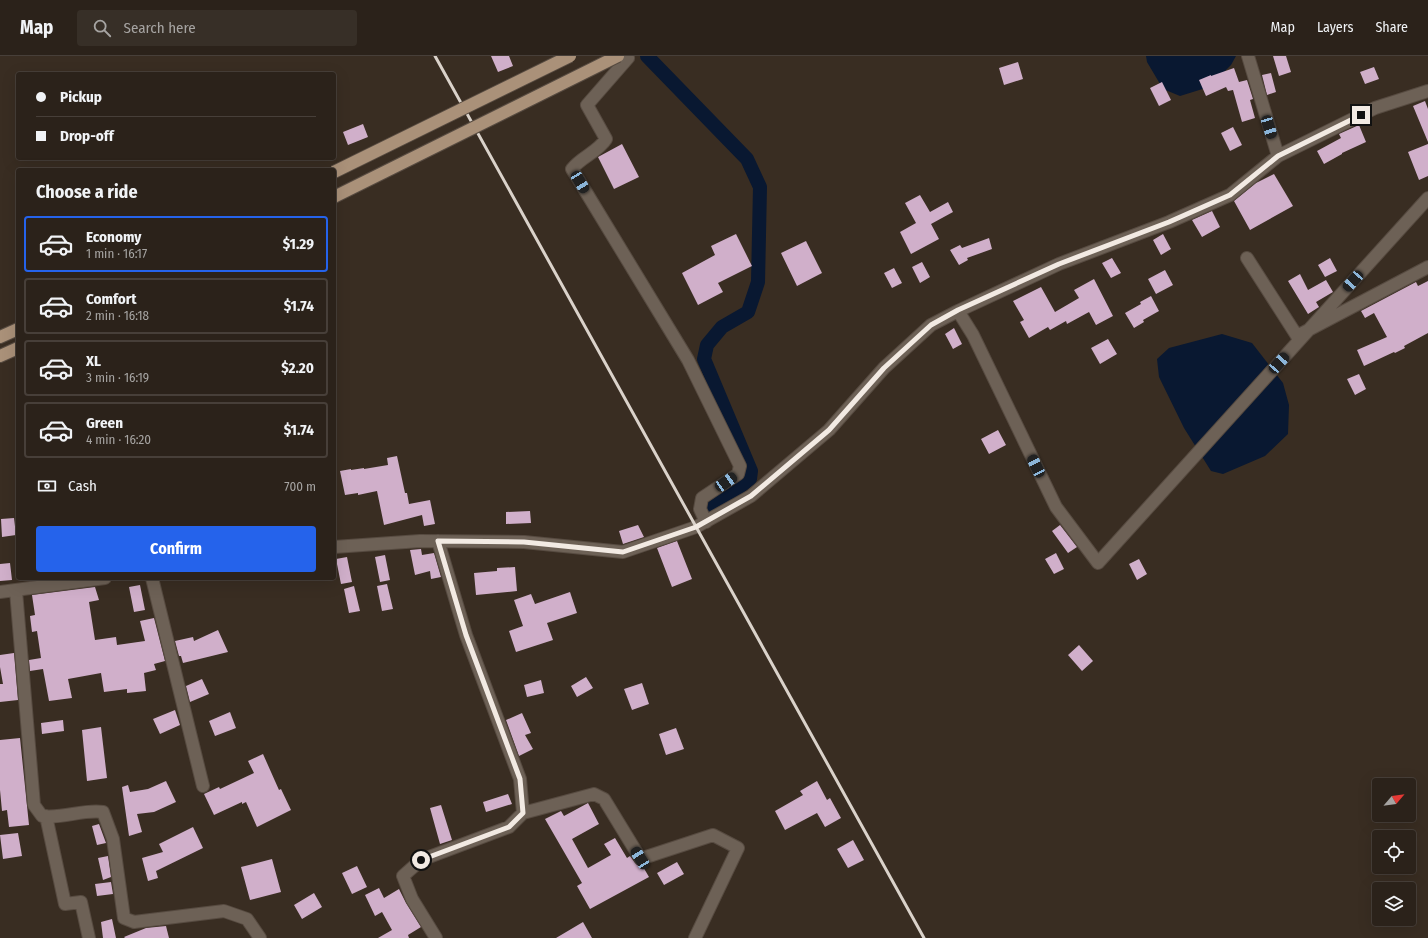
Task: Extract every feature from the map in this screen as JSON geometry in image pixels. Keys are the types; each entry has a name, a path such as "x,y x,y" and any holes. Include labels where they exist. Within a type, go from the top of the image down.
{"main road":[{"path":"336,171 570,56"},
{"path":"336,196 618,56"},
{"path":"0,337 16,330"},
{"path":"0,356 16,349"}],"street":[{"path":"627,56 628,58 587,105 606,140 602,145 576,164 572,169 688,360 740,466 738,474 702,498 700,509 706,522"},
{"path":"1248,56 1278,156"},
{"path":"336,546 420,540 524,542 623,552 696,527 751,496 829,430 884,368 931,325 958,310 1059,264 1169,222 1230,195 1278,156 1375,108 1428,91"},
{"path":"958,310 973,335 1056,507 1098,563 1428,198"},
{"path":"1247,258 1298,336 1428,267"},
{"path":"438,541 466,635 520,779 523,813"},
{"path":"0,592 91,580"},
{"path":"152,580 203,786"},
{"path":"16,591 34,805 42,816 54,817 93,811 103,812 113,839 124,918 134,922 224,911 247,919 260,938"},
{"path":"436,938 412,899 403,876 421,860 509,827 523,813 594,794 604,799 640,858 712,835 738,848 695,938"},
{"path":"46,816 65,904 81,902 89,938"}],"water":[{"path":"1146,56 1236,56 1231,65 1209,87 1180,96 1163,89 1147,62"},
{"path":"1222,334 1252,343 1283,383 1289,405 1288,434 1265,456 1223,474 1211,471 1184,428 1159,377 1157,359 1169,348"}],"building":[{"path":"491,56 509,56 513,66 498,72"},
{"path":"1273,56 1286,56 1291,72 1279,76"},
{"path":"1018,62 1023,79 1004,85 999,68"},
{"path":"1374,67 1379,79 1365,84 1360,72"},
{"path":"1234,68 1239,82 1247,80 1253,99 1250,100 1255,118 1242,122 1233,90 1228,91 1226,87 1206,96 1199,80"},
{"path":"1271,73 1276,92 1267,95 1262,75"},
{"path":"1162,82 1171,100 1159,106 1150,88"},
{"path":"1425,101 1428,109 1428,142 1413,106"},
{"path":"363,124 368,137 348,145 343,132"},
{"path":"1359,125 1366,142 1342,153 1324,164 1317,151 1341,138 1339,134"},
{"path":"1233,127 1242,145 1230,151 1221,133"},
{"path":"622,144 639,177 614,189 598,157"},
{"path":"1428,144 1428,176 1419,180 1408,152"},
{"path":"1274,174 1293,206 1250,230 1234,201 1256,183"},
{"path":"920,195 930,212 948,202 953,212 931,224 939,239 911,254 900,232 916,223 905,203"},
{"path":"1212,211 1220,227 1202,237 1192,220"},
{"path":"736,234 752,266 718,283 723,292 698,305 682,273 715,255 711,246"},
{"path":"1163,234 1171,249 1161,255 1153,240"},
{"path":"989,238 992,249 967,258 968,260 959,265 950,250 960,245 962,248"},
{"path":"806,241 822,273 797,286 781,253"},
{"path":"1112,258 1121,273 1111,278 1102,263"},
{"path":"1330,258 1337,271 1325,277 1318,265"},
{"path":"922,262 930,277 920,283 912,267"},
{"path":"894,268 902,283 892,288 884,273"},
{"path":"1165,270 1173,285 1156,294 1148,279"},
{"path":"1300,274 1308,290 1326,280 1333,292 1316,302 1319,307 1308,314 1288,281"},
{"path":"1094,279 1113,316 1096,325 1089,312 1067,324 1066,321 1050,330 1048,327 1029,338 1020,322 1024,320 1013,301 1041,287 1055,312 1079,298 1074,290"},
{"path":"1428,281 1428,333 1404,346 1405,348 1364,366 1357,350 1387,337 1374,313 1365,318 1361,311 1416,282 1418,286"},
{"path":"1151,296 1159,311 1143,320 1144,322 1134,328 1125,313 1141,304 1140,302"},
{"path":"954,328 962,344 953,349 945,334"},
{"path":"1108,339 1117,354 1100,364 1091,348"},
{"path":"1359,374 1366,389 1355,395 1347,379"},
{"path":"998,430 1006,445 989,454 981,439"},
{"path":"397,456 405,493 407,493 409,504 430,500 435,524 424,526 422,515 384,525 377,491 358,495 358,493 345,495 340,471 388,465 387,458"},
{"path":"530,511 531,523 506,524 506,512"},
{"path":"14,518 16,535 2,537 1,519"},
{"path":"638,525 644,537 623,544 619,531"},
{"path":"1060,525 1077,547 1068,553 1052,531"},
{"path":"677,541 692,579 672,587 657,548"},
{"path":"421,549 422,555 434,553 441,577 431,579 430,571 415,575 410,550"},
{"path":"1056,553 1064,569 1054,574 1045,559"},
{"path":"385,555 390,580 380,582 375,557"},
{"path":"347,557 352,582 341,584 336,559"},
{"path":"1139,559 1147,574 1137,580 1129,564"},
{"path":"10,563 12,580 0,581 0,564"},
{"path":"515,567 517,591 476,595 474,573 497,571 497,568"},
{"path":"387,584 393,609 382,611 377,586"},
{"path":"140,585 145,610 134,612 129,587"},
{"path":"354,586 360,611 349,613 344,589"},
{"path":"95,587 99,600 89,602 95,640 116,637 117,645 145,641 140,621 154,618 165,661 154,664 156,670 144,673 146,691 127,693 127,689 104,692 101,673 68,679 72,698 49,701 43,669 30,671 29,660 41,658 37,631 32,632 30,616 35,615 32,595"},
{"path":"570,592 577,613 547,623 553,640 516,652 509,631 523,626 514,600 531,594 535,604"},
{"path":"218,630 228,652 183,663 181,656 179,656 175,641 193,637 194,641"},
{"path":"1079,645 1093,661 1082,671 1068,655"},
{"path":"14,653 18,700 0,702 0,684 3,684 0,667 0,655"},
{"path":"586,677 593,688 577,697 571,686"},
{"path":"202,679 209,694 190,702 186,686"},
{"path":"541,680 544,693 527,697 524,685"},
{"path":"642,683 649,704 632,710 624,689"},
{"path":"175,710 180,725 160,734 153,719"},
{"path":"230,712 236,728 215,736 209,721"},
{"path":"522,713 531,733 525,735 533,749 519,756 506,720"},
{"path":"63,720 64,731 42,734 41,723"},
{"path":"101,727 107,778 87,781 82,730"},
{"path":"676,728 684,749 666,755 659,734"},
{"path":"20,738 29,825 9,827 7,810 2,811 0,790 0,740"},
{"path":"263,754 279,790 281,789 291,810 257,827 246,802 242,804 242,802 214,815 204,794 219,787 220,789 254,773 248,761"},
{"path":"166,781 176,802 154,812 137,814 142,832 129,836 122,787 128,785 130,792 148,789"},
{"path":"817,781 827,800 830,798 841,818 825,827 817,813 785,830 775,811 803,795 800,791"},
{"path":"508,794 512,804 486,812 483,802"},
{"path":"588,803 599,824 572,839 588,868 611,855 604,844 615,838 627,858 630,856 637,865 642,865 649,877 590,909 577,886 582,883 545,819 561,811 564,816"},
{"path":"441,805 452,840 440,844 430,808"},
{"path":"99,824 106,843 97,845 92,826"},
{"path":"193,827 203,848 156,871 158,878 148,881 142,858 163,852 159,844"},
{"path":"18,833 22,856 3,859 0,835"},
{"path":"853,840 864,860 848,868 837,849"},
{"path":"108,856 111,877 103,880 98,858"},
{"path":"272,859 281,892 250,900 241,867"},
{"path":"677,862 684,874 664,885 657,873"},
{"path":"357,866 367,887 352,894 342,873"},
{"path":"111,882 113,894 97,896 95,884"},
{"path":"379,888 384,898 399,889 421,927 408,935 409,938 378,938 392,930 382,912 375,916 365,895"},
{"path":"314,893 322,907 302,919 294,905"},
{"path":"112,919 116,938 103,938 101,922"},
{"path":"583,922 592,938 556,938"},
{"path":"166,926 169,938 124,937 146,928"}],"waterway":[{"path":"647,56 747,159 760,187 758,282 748,312 722,327 707,345 704,359 751,471 750,479 712,508"}],"railway":[{"path":"435,56 924,938"}],"route":[{"path":"421,860 509,827 523,813 520,779 466,635 438,541 524,542 623,552 696,527 751,496 829,430 884,368 931,325 958,310 1059,264 1169,222 1230,195 1278,156 1361,115"}]}
